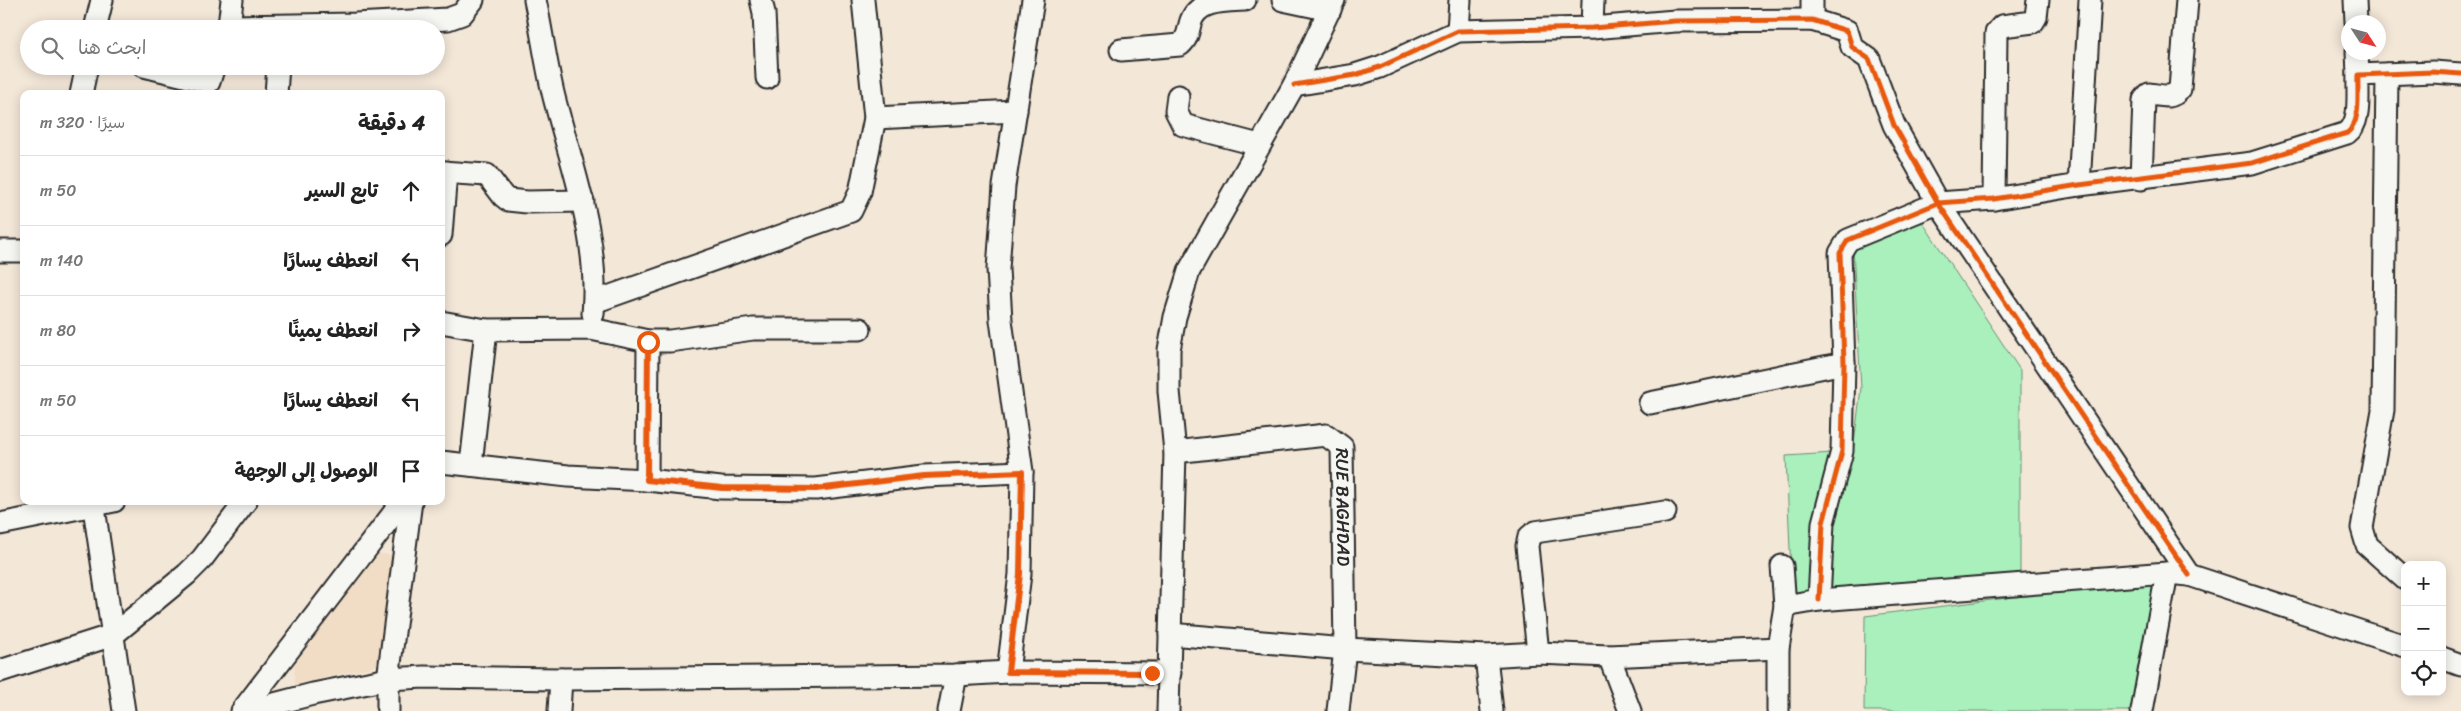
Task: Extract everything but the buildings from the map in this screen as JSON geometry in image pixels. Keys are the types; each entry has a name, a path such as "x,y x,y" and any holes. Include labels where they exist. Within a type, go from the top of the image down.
{"street":[{"path":"97,20 102,0"},
{"path":"229,20 232,0"},
{"path":"411,20 448,18 462,14 474,0"},
{"path":"535,0 554,96 583,201 590,245 594,302 591,329"},
{"path":"761,0 764,13 767,78"},
{"path":"594,302 851,211 860,192 875,118 863,0"},
{"path":"1008,672 1020,574 1022,472 1001,320 998,270 1004,186 1033,0"},
{"path":"1121,50 1180,45 1187,36 1193,13 1200,7 1214,2 1245,0"},
{"path":"1168,711 1175,452 1169,391 1169,350 1175,317 1189,272 1294,85 1332,5 1283,0"},
{"path":"1458,31 1460,0"},
{"path":"1592,28 1593,0"},
{"path":"1994,199 1996,33 2002,26 2033,22 2036,17 2038,0"},
{"path":"2079,185 2090,0"},
{"path":"2141,179 2144,100 2150,94 2176,95 2180,89 2187,0"},
{"path":"2355,0 2356,15"},
{"path":"1294,85 1355,75 1380,67 1458,31 1592,28 1812,10 1847,31 1852,47 1869,60 1894,125 1938,203 2189,575"},
{"path":"1819,600 1822,523 1842,451 1844,363 1840,254 1842,246 1848,240 1938,203 1994,199 2079,185 2141,179 2252,163 2347,133 2354,128 2356,119 2357,60"},
{"path":"2387,74 2383,410 2362,528 2367,545 2401,575"},
{"path":"2358,75 2461,74"},
{"path":"82,90 85,75"},
{"path":"184,75 210,81"},
{"path":"276,90 277,75"},
{"path":"1178,96 1176,111 1179,121 1183,125 1259,146"},
{"path":"875,118 1016,111"},
{"path":"445,172 487,175 503,196 517,202 583,201"},
{"path":"0,251 20,251"},
{"path":"445,323 486,330 591,329 648,342 670,341 752,329 860,329"},
{"path":"471,465 486,330"},
{"path":"647,480 648,342"},
{"path":"1650,403 1844,363"},
{"name":"RUE BAGHDAD","path":"1175,452 1326,434 1342,447 1345,649 1338,711"},
{"path":"445,462 568,476 647,480 722,488 816,489 924,476 1022,472"},
{"path":"0,524 88,505"},
{"path":"93,505 124,711"},
{"path":"0,671 113,634 187,574 202,559 243,505"},
{"path":"242,711 400,505"},
{"path":"388,711 388,679 410,505"},
{"path":"1538,653 1526,546 1529,537 1534,532 1665,512"},
{"path":"1778,711 1778,648 1785,606 1782,566"},
{"path":"2142,711 2167,573"},
{"path":"1785,606 1819,600 2167,573 2189,575 2401,645"},
{"path":"1170,634 1345,649 1486,656 1538,653 1610,656 1778,648"},
{"path":"1486,656 1492,711"},
{"path":"1610,656 1630,711"},
{"path":"2446,659 2461,665"},
{"path":"247,711 313,694 388,679 956,675 1008,672 1170,673"},
{"path":"949,711 956,675"},
{"path":"559,711 561,679"}],"shaded area":[{"path":"375,553 396,556 381,665 295,685 294,665"}],"green space":[{"path":"1921,220 2020,370 2020,573 1826,589 1829,509 1853,452 1861,388 1853,249"},
{"path":"1833,453 1810,591 1792,596 1786,456"},
{"path":"2157,579 2132,711 1864,711 1865,616"}],"cycle path":[{"path":"1294,85 1355,75 1380,67 1458,31 1592,28 1675,21 1812,20 1847,31 1852,47 1869,59 1894,125 1938,203 2189,575"},
{"path":"1819,600 1823,523 1842,451 1844,363 1840,253 1848,240 1938,203 1994,199 2079,185 2252,163 2347,133 2352,128 2357,115 2358,75 2433,72 2461,74"}],"route":[{"path":"648,342 647,480 722,488 816,489 924,476 1022,472 1020,574 1008,672 1152,673"}]}
